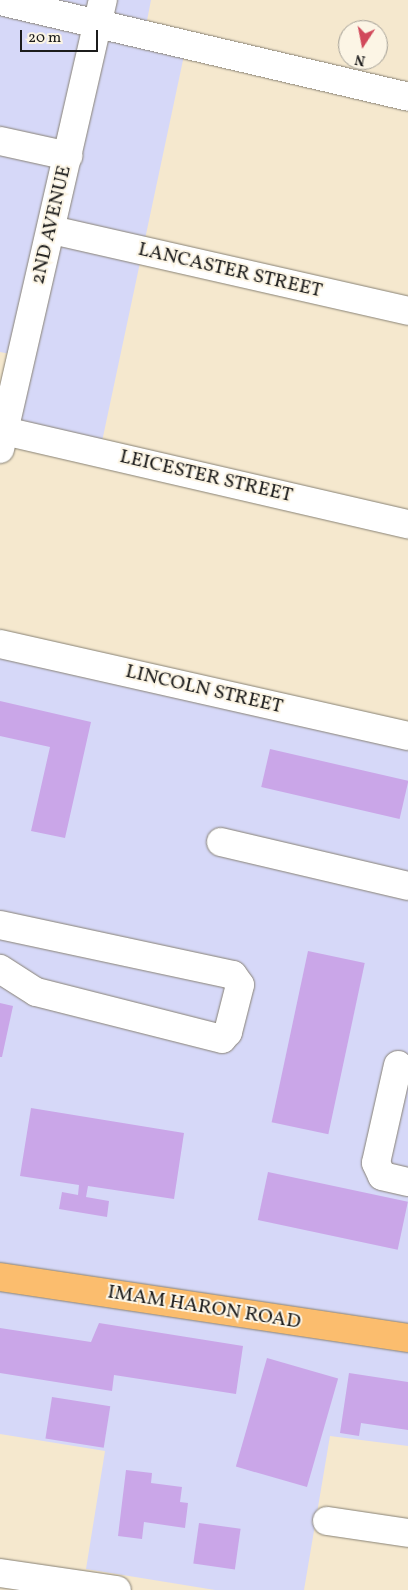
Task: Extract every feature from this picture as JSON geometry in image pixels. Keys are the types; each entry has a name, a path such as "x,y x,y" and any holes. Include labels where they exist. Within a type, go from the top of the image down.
{"main road":[{"name":"IMAM HARON ROAD","path":"0,1277 408,1338"}],"street":[{"name":"2ND AVENUE","path":"2,440 11,354 52,230 103,0"},
{"path":"0,1 97,27 408,97"},
{"path":"0,141 68,156"},
{"name":"LANCASTER STREET","path":"52,230 408,311"},
{"name":"LEICESTER STREET","path":"2,440 408,524"},
{"name":"LINCOLN STREET","path":"0,644 408,736"},
{"path":"221,842 408,886"},
{"path":"0,925 233,975 240,985 228,1032 222,1039 36,992 0,969"},
{"path":"398,1065 376,1163 382,1176 408,1182"},
{"path":"327,1521 408,1533"},
{"path":"0,1573 116,1590"}],"shaded area":[{"path":"0,0 151,0 144,36 186,46 100,451 4,431 21,356 0,352"},
{"path":"0,644 408,736 408,1446 330,1436 304,1590 215,1590 86,1569 105,1451 0,1434"}],"building":[{"path":"0,701 91,722 65,838 31,831 50,747 0,736"},
{"path":"270,749 408,781 400,819 261,787"},
{"path":"308,951 365,963 328,1134 272,1122"},
{"path":"0,1003 13,1006 2,1057 0,1057"},
{"path":"31,1108 184,1133 174,1199 88,1186 86,1197 109,1201 107,1217 59,1209 62,1192 78,1195 79,1185 20,1176"},
{"path":"268,1172 408,1202 398,1250 258,1220"},
{"path":"99,1323 243,1346 236,1394 114,1375 112,1391 0,1373 0,1328 91,1342"},
{"path":"267,1358 338,1378 307,1487 236,1467"},
{"path":"349,1373 408,1382 408,1430 361,1423 359,1436 340,1433"},
{"path":"52,1397 110,1406 104,1448 45,1438"},
{"path":"126,1470 152,1473 151,1483 182,1487 180,1502 188,1503 185,1528 144,1522 142,1539 118,1536"},
{"path":"199,1523 241,1529 235,1569 193,1564"}]}
